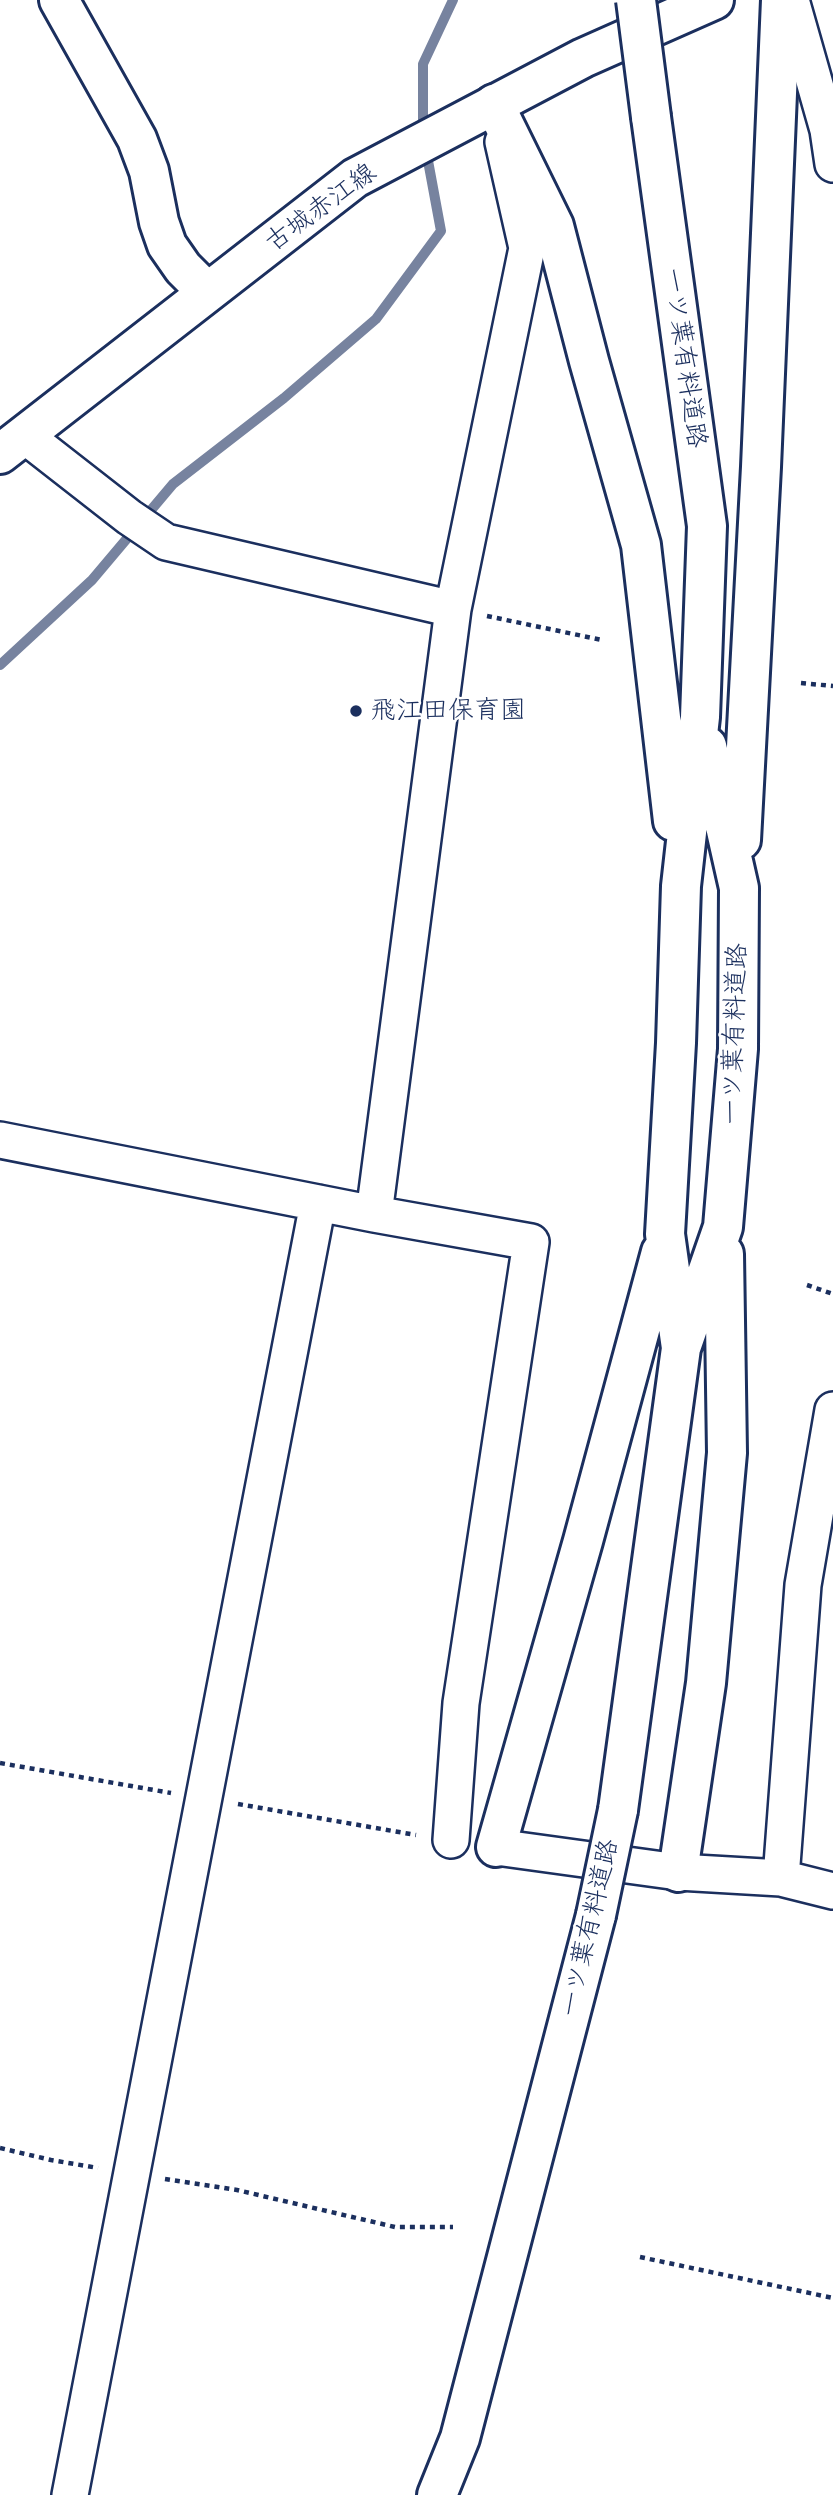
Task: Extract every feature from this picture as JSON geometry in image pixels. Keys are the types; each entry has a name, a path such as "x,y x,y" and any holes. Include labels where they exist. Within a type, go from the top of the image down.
{"main road":[{"path":"60,0 137,139 149,171 159,222 167,245 183,268 206,292"},
{"name":"一ツ葉有料道路","path":"636,0 707,526 700,717 681,886 666,1234 681,1348"},
{"name":"古城赤江線","path":"12,444 355,178 583,58 714,0"},
{"path":"739,888 781,0"},
{"path":"494,104 554,226 641,545 681,886"},
{"name":"一ツ葉有料道路","path":"437,2495 460,2438 596,1915 618,1810 681,1348 723,1227 738,1049 739,888 700,717"},
{"path":"678,1872 706,1683 727,1453 723,1227"},
{"path":"496,1847 587,1528 666,1234"}],"street":[{"path":"791,0 828,130 833,164"},
{"path":"374,1214 453,609 527,248 494,104"},
{"path":"12,444 166,542 453,609"},
{"path":"0,1140 374,1214 531,1242 461,1703 451,1840"},
{"path":"70,2495 318,1203"},
{"path":"781,1878 803,1585 833,1410"},
{"path":"496,1847 678,1872 781,1878 833,1891"}],"path":[{"path":"453,609 602,640"},
{"path":"801,683 833,686"},
{"path":"807,1285 833,1294"},
{"path":"0,2148 51,2160 237,2190 395,2227 453,2227"},
{"path":"640,2257 833,2298"}],"waterway":[{"path":"423,135 423,64 453,0"},
{"path":"0,665 92,580 173,484 284,398 376,319 441,231 426,150"}],"place":[{"name":"飛江田保育園","path":"356,711"}]}
